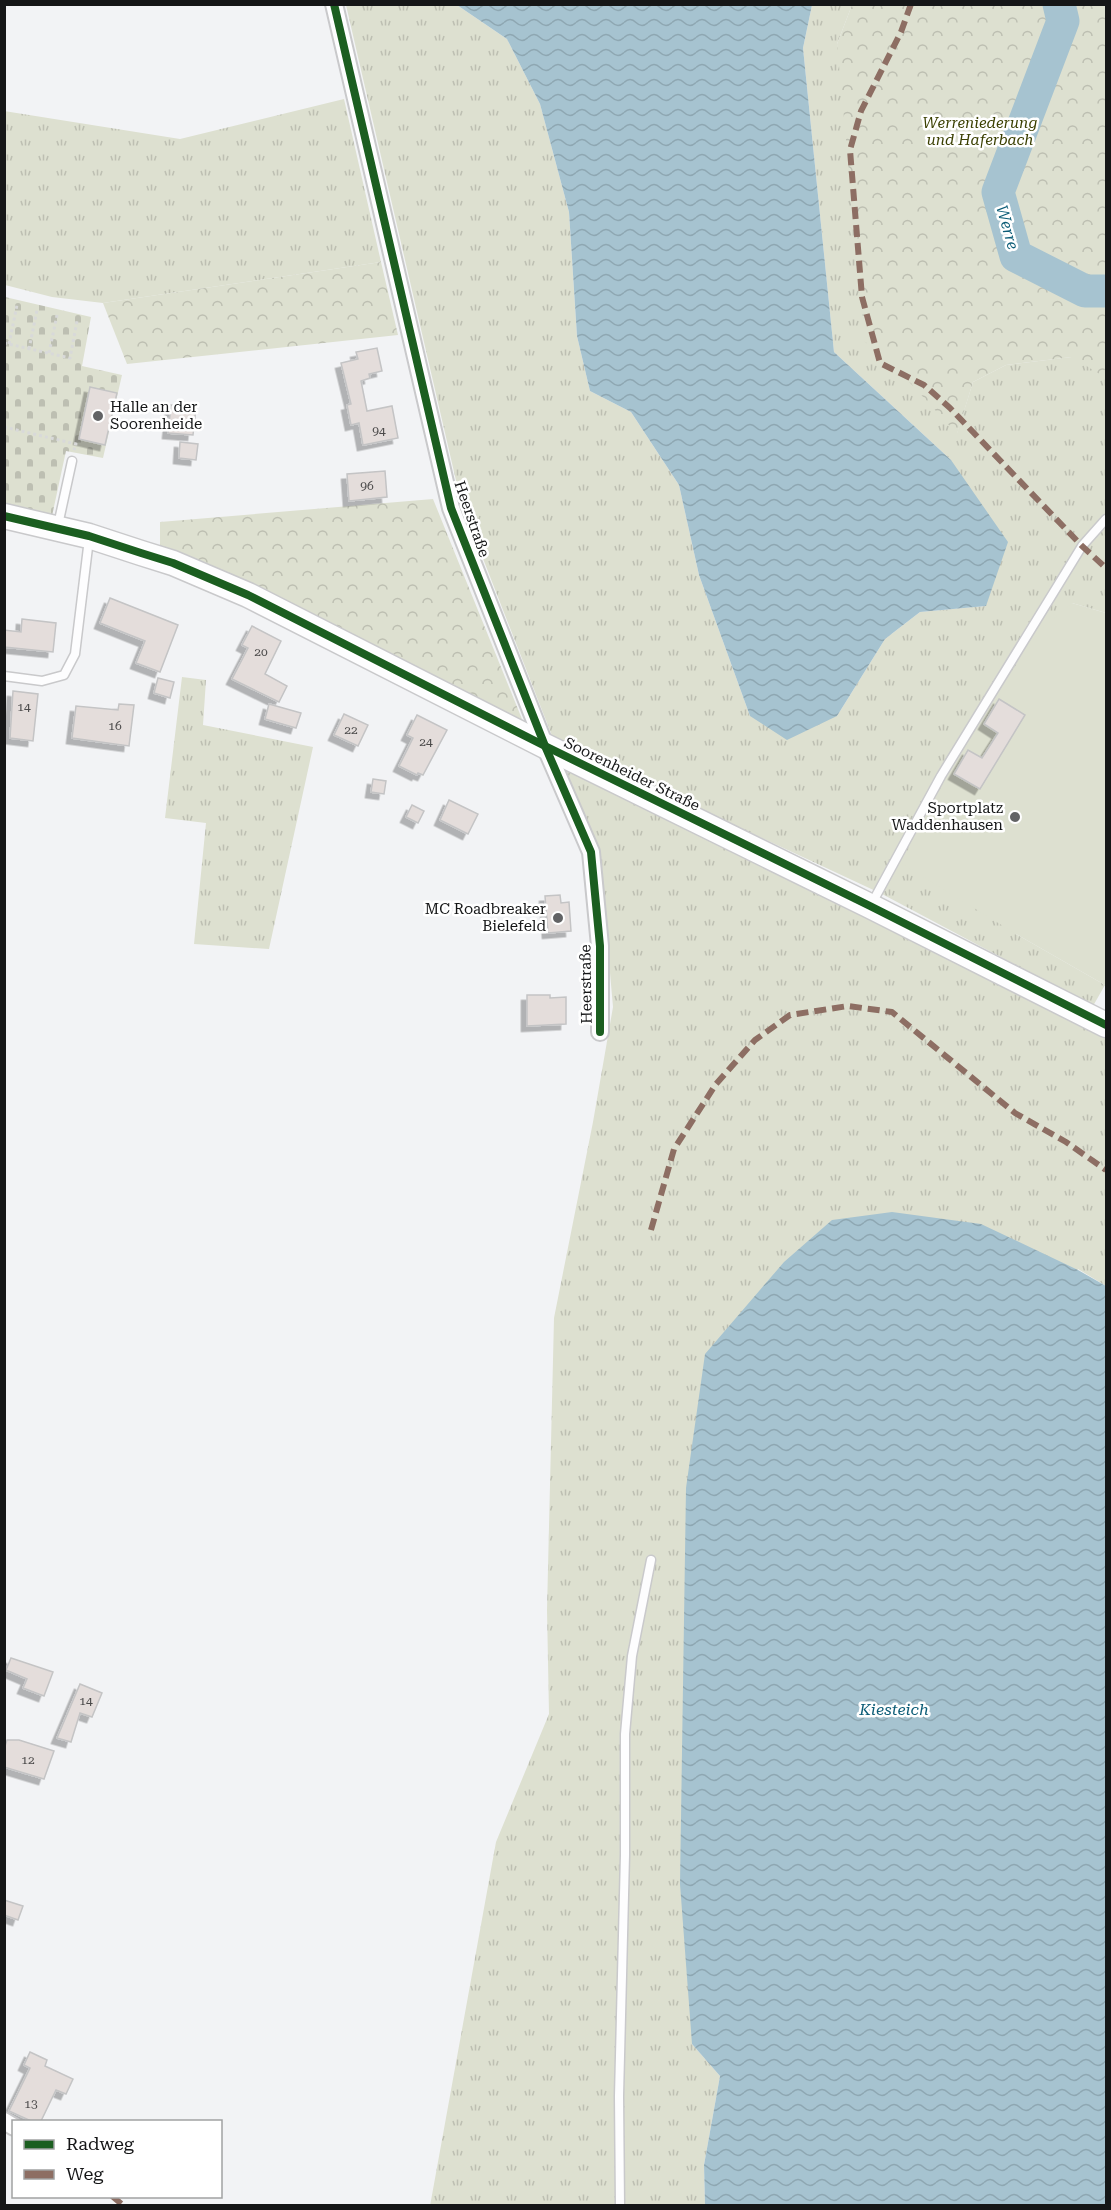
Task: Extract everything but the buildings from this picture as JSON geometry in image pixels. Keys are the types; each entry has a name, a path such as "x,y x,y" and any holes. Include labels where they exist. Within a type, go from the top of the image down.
{"main road":[{"name":"Soorenheider Straße","path":"4,516 89,536 173,563 248,595 545,746 1107,1025"}],"street":[{"name":"Heerstraße","path":"334,4 451,508 545,746 591,852 600,946 600,1032"}],"lane":[{"path":"58,529 72,461"},
{"path":"870,906 959,746 1082,546 1107,519"},
{"path":"4,676 42,681 64,675 75,654 89,536"},
{"path":"620,2205 619,2096 625,1855 624,1734 632,1656 651,1560"}],"path":[{"path":"17,304 7,344 70,358 77,321"},
{"path":"29,349 37,310"},
{"path":"49,353 57,315"},
{"path":"4,427 76,444 72,461"}],"green space":[{"path":"346,5 457,5 507,39 540,104 569,212 577,336 590,391 631,412 679,485 699,575 750,716 837,716 885,639 920,612 986,606 951,460 834,352 803,48 812,5 852,5 837,44 957,433 973,382 1006,365 1088,355 1106,349 1106,613 1072,603 1016,934 1105,985 1093,1006 882,894 554,741 461,502"},
{"name":"Werreniederung und Haferbach","path":"852,5 1106,5 1106,368 1101,375 1072,357 1006,365 973,382 957,434 902,374 854,332 863,320 837,44"},
{"path":"344,99 381,262 103,303 52,297 5,285 4,111 180,139"},
{"path":"381,262 398,335 127,364 103,303"},
{"path":"5,297 91,317 82,366 122,375 103,458 66,451 52,516 5,506"},
{"path":"433,499 524,724 256,587 160,546 160,522"},
{"name":"Sportplatz Waddenhausen","path":"1072,603 1106,613 1105,985 1016,934 901,863 971,731 1039,631"},
{"path":"182,677 206,680 203,725 313,747 269,949 194,944 206,823 165,818"},
{"path":"561,764 1106,1037 1106,1286 1078,1269 692,2044 720,2076 704,2165 705,2205 430,2206 496,1842 549,1714 547,1610 554,1318 613,1007 600,859"}],"water":[{"path":"457,5 812,5 803,48 834,352 951,460 1008,542 986,606 920,612 885,639 837,716 787,740 750,716 699,575 679,485 631,412 590,391 577,336 569,212 540,104 507,39"},
{"name":"Kiesteich","path":"892,1212 981,1224 1078,1270 1106,1286 1106,2205 705,2205 704,2165 720,2076 692,2044 680,1884 686,1488 705,1354 784,1262 832,1220"}],"waterway":[{"name":"Werre","path":"1059,4 1063,21 998,192 1016,256 1085,291 1106,291"}],"marked path":[{"path":"911,4 901,32 861,111 850,150 862,297 880,363 924,385 950,408 1082,546 1106,568"},
{"path":"651,1230 674,1149 716,1084 755,1040 790,1015 848,1006 892,1012 1015,1113 1066,1142 1106,1170"},
{"path":"114,2198 124,2206"}],"cycle path":[{"path":"334,4 451,508 545,746 591,852 600,946 600,1032"},
{"path":"4,516 89,536 173,563 248,595 545,746 1106,1025"}],"place":[{"name":"Halle an der Soorenheide","path":"98,416"},
{"name":"Sportplatz Waddenhausen","path":"1015,817"},
{"name":"MC Roadbreaker Bielefeld","path":"558,918"}]}
